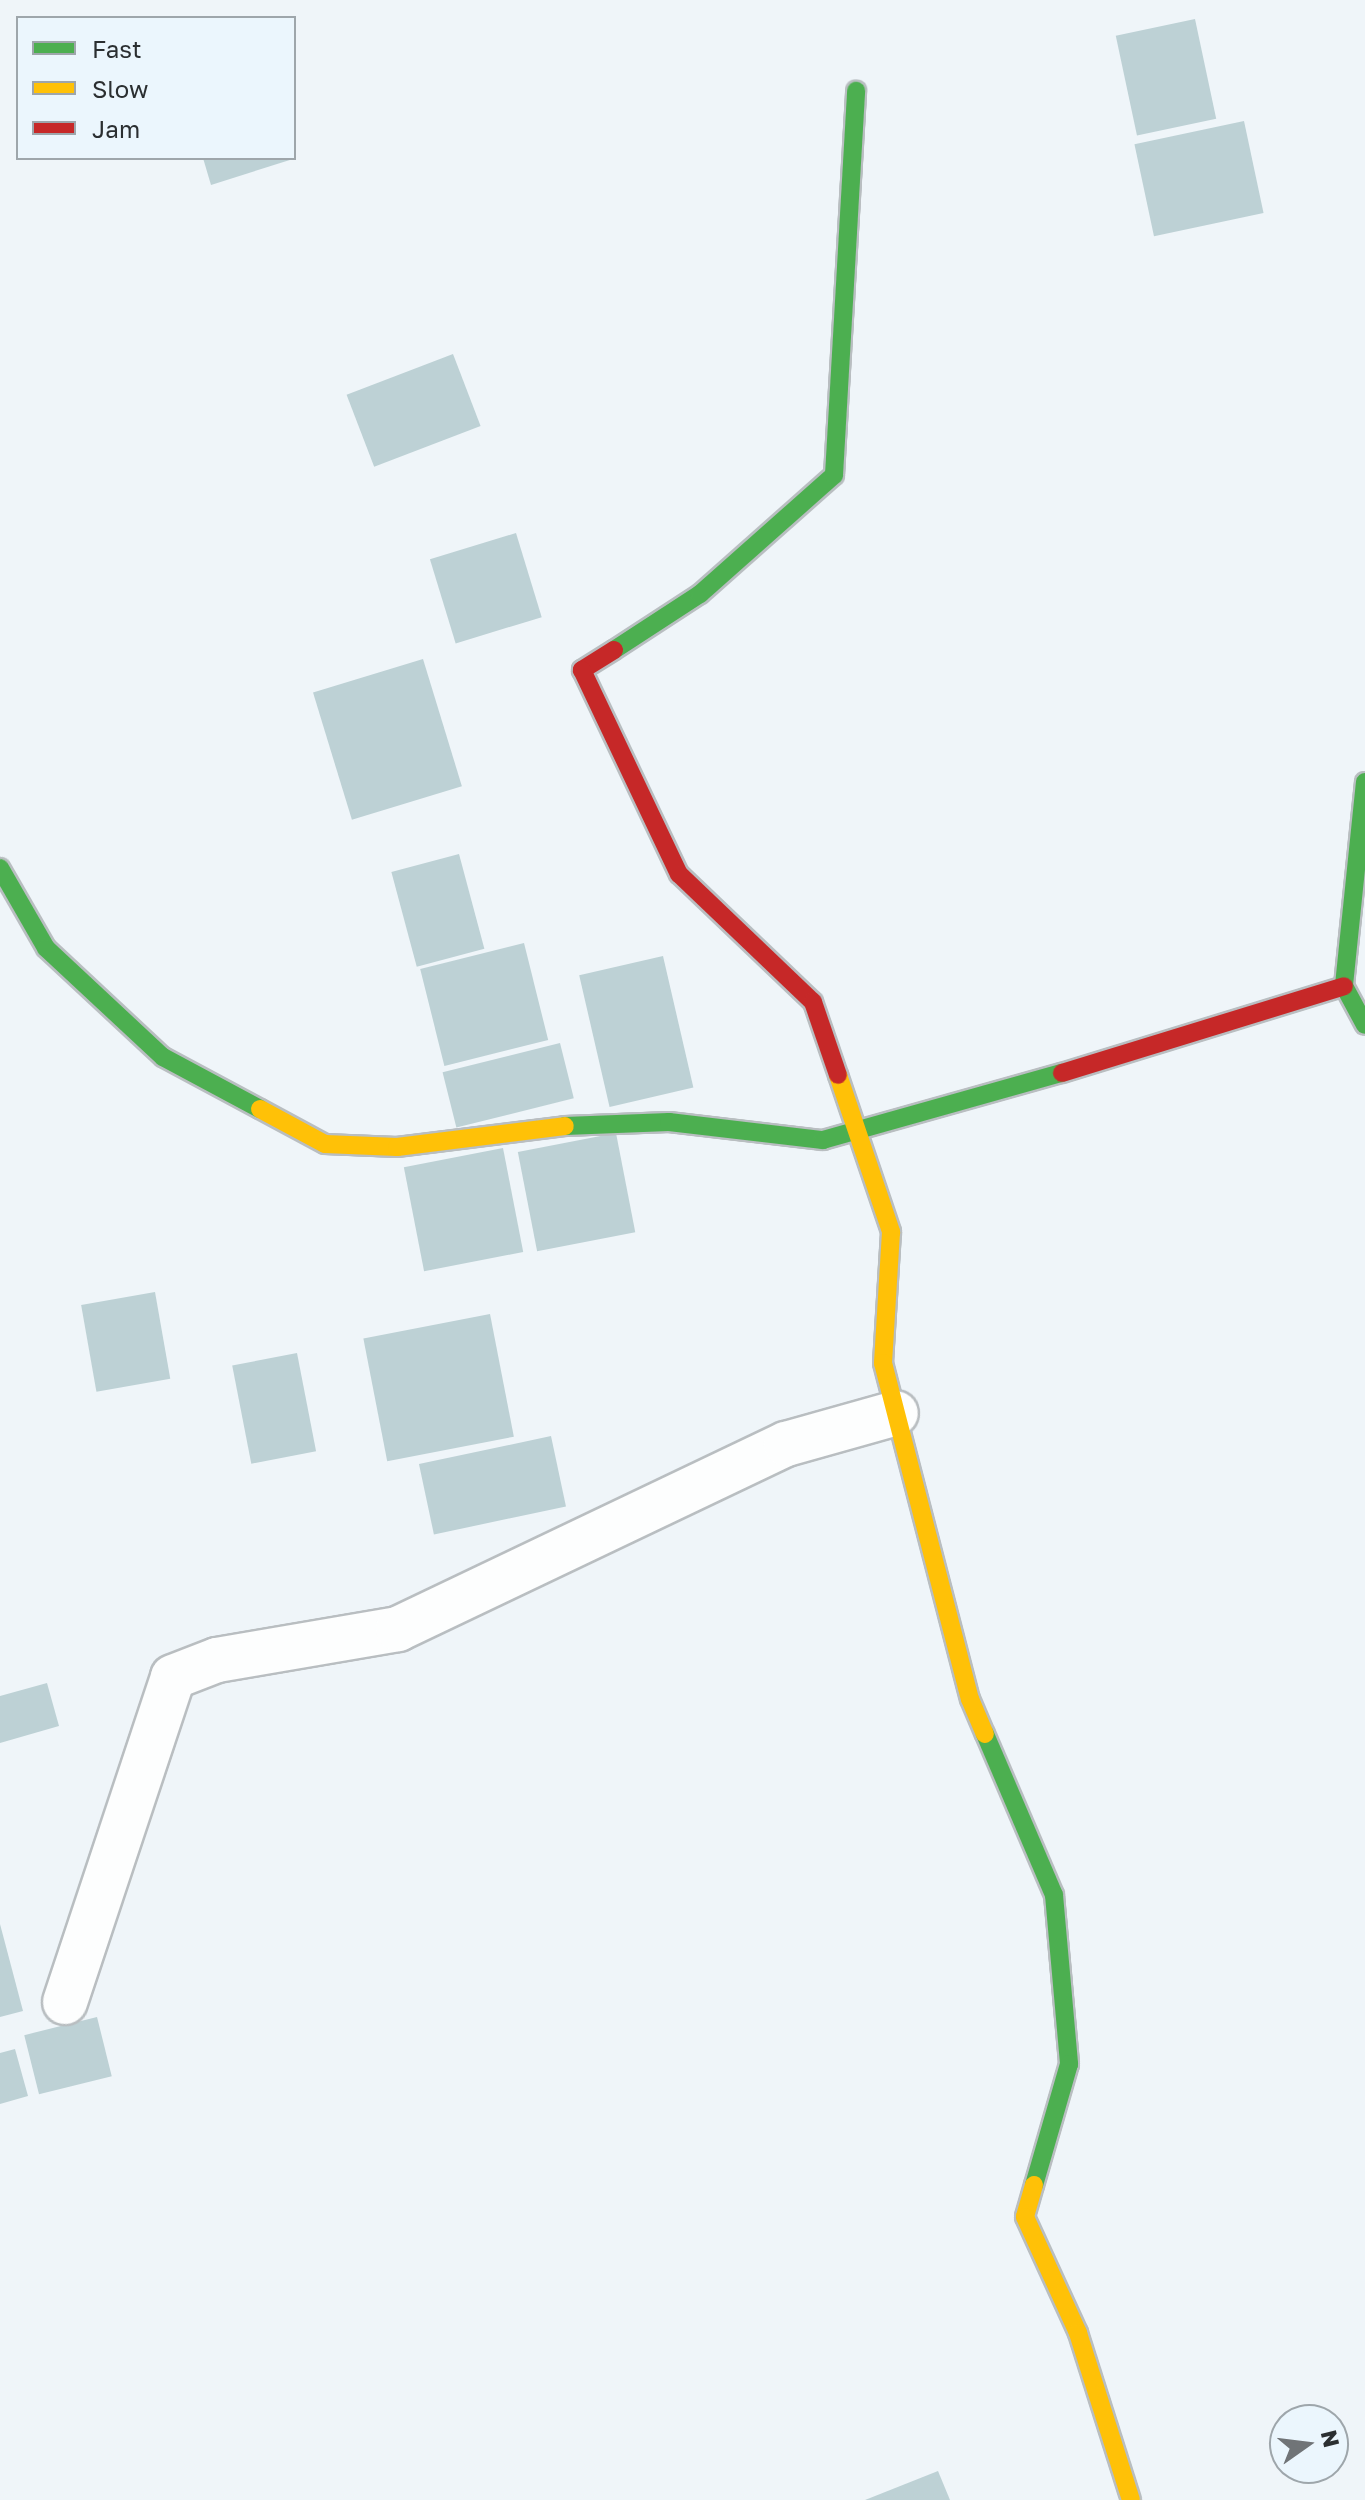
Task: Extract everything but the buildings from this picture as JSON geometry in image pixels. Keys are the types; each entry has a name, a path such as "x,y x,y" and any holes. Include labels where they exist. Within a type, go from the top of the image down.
{"street":[{"path":"856,91 834,475 700,594 582,670 679,874 813,1002 891,1232 883,1363 970,1699 1054,1895 1069,2064 1025,2217 1078,2333 1131,2500"},
{"path":"1365,782 1344,986 1365,1025"},
{"path":"0,868 46,948 163,1057 325,1144 397,1147 576,1125 669,1122 823,1140 1344,986"},
{"path":"65,2002 173,1677 217,1660 398,1629 786,1444 896,1413"}],"traffic: fast":[{"path":"614,650 700,594 834,475 856,91"},
{"path":"1365,782 1344,986 1365,1025"},
{"path":"0,868 46,948 163,1057 260,1109"},
{"path":"565,1126 669,1122 823,1140 1062,1073"},
{"path":"985,1734 1054,1895 1069,2064 1034,2185"}],"traffic: slow":[{"path":"838,1075 891,1232 883,1363 970,1699 985,1734"},
{"path":"260,1109 325,1144 397,1147 565,1126"},
{"path":"1034,2185 1025,2217 1078,2333 1131,2500"}],"traffic: jam":[{"path":"614,650 582,670 679,874 813,1002 838,1075"},
{"path":"1062,1073 1344,986"}]}
